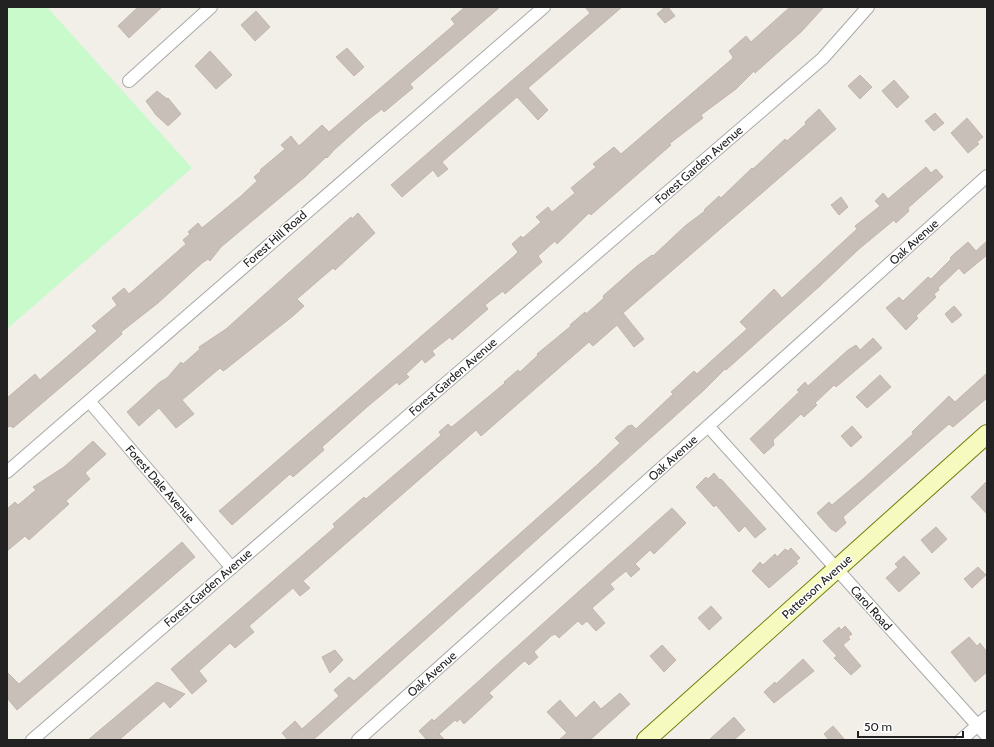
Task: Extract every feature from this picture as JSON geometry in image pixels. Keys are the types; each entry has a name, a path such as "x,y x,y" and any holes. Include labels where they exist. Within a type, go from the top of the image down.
{"main road":[{"name":"Patterson Avenue","path":"646,740 987,434"}],"street":[{"path":"129,81 211,7"},
{"name":"Forest Hill Road","path":"7,472 544,7"},
{"name":"Forest Garden Avenue","path":"32,740 816,63 844,36 868,7"},
{"name":"Oak Avenue","path":"358,740 987,176"},
{"name":"Forest Dale Avenue","path":"89,401 232,568"},
{"name":"Carol Road","path":"708,426 987,736"},
{"path":"961,740 987,717"}],"green space":[{"path":"7,7 47,7 192,168 7,329"}],"building":[{"path":"138,7 162,7 129,38 118,26"},
{"path":"465,7 500,7 410,84 413,88 384,112 382,109 364,123 327,158 326,157 305,177 221,247 210,261 208,259 202,263 158,303 121,332 122,334 13,428 11,426 7,427 7,398 35,374 40,380 97,331 92,326 117,305 112,298 124,288 129,294 186,244 183,240 190,234 188,232 198,223 202,228 241,196 257,181 254,177 261,171 260,170 285,149 281,145 291,136 299,146 322,125 329,132 455,24 451,19"},
{"path":"585,7 622,7 528,88 548,110 538,120 517,97 442,162 448,169 438,177 433,170 402,197 391,185 590,13"},
{"path":"665,7 668,7 675,16 665,23 657,14"},
{"path":"790,7 824,7 801,32 755,73 754,71 736,89 701,115 703,118 669,144 671,145 591,215 589,213 557,244 555,241 538,256 542,262 505,294 503,291 485,305 488,309 452,340 450,337 432,351 435,355 425,363 422,359 406,374 409,377 399,385 397,382 367,407 322,447 324,450 293,477 290,474 232,525 219,511 514,256 518,252 512,244 521,236 523,238 541,222 536,217 548,207 552,212 575,193 571,188 596,167 593,164 614,147 621,154 732,59 733,57 729,51 746,36 751,42"},
{"path":"256,11 270,27 255,41 241,25"},
{"path":"347,48 364,67 354,76 336,57"},
{"path":"210,51 232,75 216,89 195,66"},
{"path":"860,75 872,87 860,99 848,86"},
{"path":"894,80 909,97 897,108 882,91"},
{"path":"157,91 167,99 168,98 181,114 168,126 156,115 146,101"},
{"path":"819,109 836,129 623,313 644,339 634,347 617,325 593,346 589,342 481,436 476,430 303,581 310,588 300,596 293,588 249,626 254,632 235,648 230,643 199,671 207,681 192,694 171,669 335,527 333,524 364,497 366,499 439,437 441,435 439,432 448,424 451,427 453,426 505,383 504,382 518,370 520,372 538,355 537,354 571,326 570,325 585,312 586,314 604,298 603,296 637,266 652,255 653,256 685,226 705,211 704,210 719,196 721,198 785,139 787,141 806,124 805,122"},
{"path":"935,113 944,123 934,131 925,121"},
{"path":"967,118 983,137 977,142 979,144 968,153 951,133"},
{"path":"926,167 931,173 936,169 943,177 908,208 909,211 896,223 894,220 859,249 821,285 726,370 725,369 703,391 313,740 288,740 282,733 295,721 302,729 339,696 334,690 349,677 354,681 597,465 620,443 615,438 628,426 632,425 636,429 673,394 671,392 694,371 697,374 747,329 740,322 774,289 782,298 857,229 855,226 880,206 875,201 883,193 888,199"},
{"path":"841,197 848,207 839,215 831,205"},
{"path":"358,213 375,233 335,270 333,268 297,299 304,306 293,316 226,369 223,371 220,368 182,400 194,414 176,428 159,408 139,426 127,412 160,382 167,378 181,362 183,364 200,349 199,347 226,329 351,217 352,219"},
{"path":"987,241 987,255 964,274 959,268 938,288 939,290 934,294 936,297 916,316 918,318 906,330 886,308 899,297 903,301 928,277 931,279 954,254 968,242 976,251"},
{"path":"954,306 962,315 952,323 945,314"},
{"path":"873,338 882,348 836,387 834,385 815,403 817,405 804,417 801,414 773,440 774,445 764,454 750,439 799,392 797,390 805,382 808,386 848,350 856,345 860,350"},
{"path":"987,373 987,398 953,427 949,424 843,517 846,523 836,532 831,529 817,513 829,502 832,505 863,479 913,434 912,432 949,396 955,402"},
{"path":"880,375 891,387 867,408 856,397"},
{"path":"852,426 862,437 851,447 841,436"},
{"path":"93,441 106,454 85,473 90,479 66,501 69,504 29,540 25,536 7,551 7,509 15,502 18,505 36,490 33,487 64,467"},
{"path":"714,473 766,529 755,538 745,526 739,532 716,505 714,507 696,487 706,477 708,479"},
{"path":"987,481 987,514 971,497"},
{"path":"672,508 686,523 654,554 650,550 635,564 640,569 631,577 626,571 610,584 614,589 592,608 605,623 596,631 587,621 582,625 578,621 559,638 555,634 551,636 534,652 538,657 529,665 525,661 523,662 489,693 493,697 464,724 460,719 457,722 455,720 439,734 445,740 427,740 419,731 432,719 434,721"},
{"path":"936,527 947,539 932,553 921,540"},
{"path":"182,542 195,557 17,710 7,698 7,672 19,684"},
{"path":"791,548 800,558 796,561 798,563 769,588 752,571 760,562 763,565 775,554 777,557 785,549 788,551"},
{"path":"904,556 920,573 899,592 886,578 898,567 895,564"},
{"path":"978,567 986,575 972,588 964,579"},
{"path":"711,606 722,618 709,630 698,618"},
{"path":"845,626 852,634 848,637 850,639 843,645 861,666 851,675 834,658 837,656 823,641 839,627 841,630"},
{"path":"969,637 977,646 980,643 987,652 987,672 975,682 951,652"},
{"path":"662,645 676,660 664,672 650,656"},
{"path":"335,650 343,660 330,673 322,657"},
{"path":"803,659 814,671 774,703 764,692 775,682 776,684"},
{"path":"157,682 185,694 170,708 164,701 119,740 88,740"},
{"path":"620,693 630,704 590,740 559,740 567,733 547,712 560,700 576,718 594,701 601,709"},
{"path":"734,717 745,730 734,740 709,740"},
{"path":"833,726 845,740 829,740 824,734"}]}
